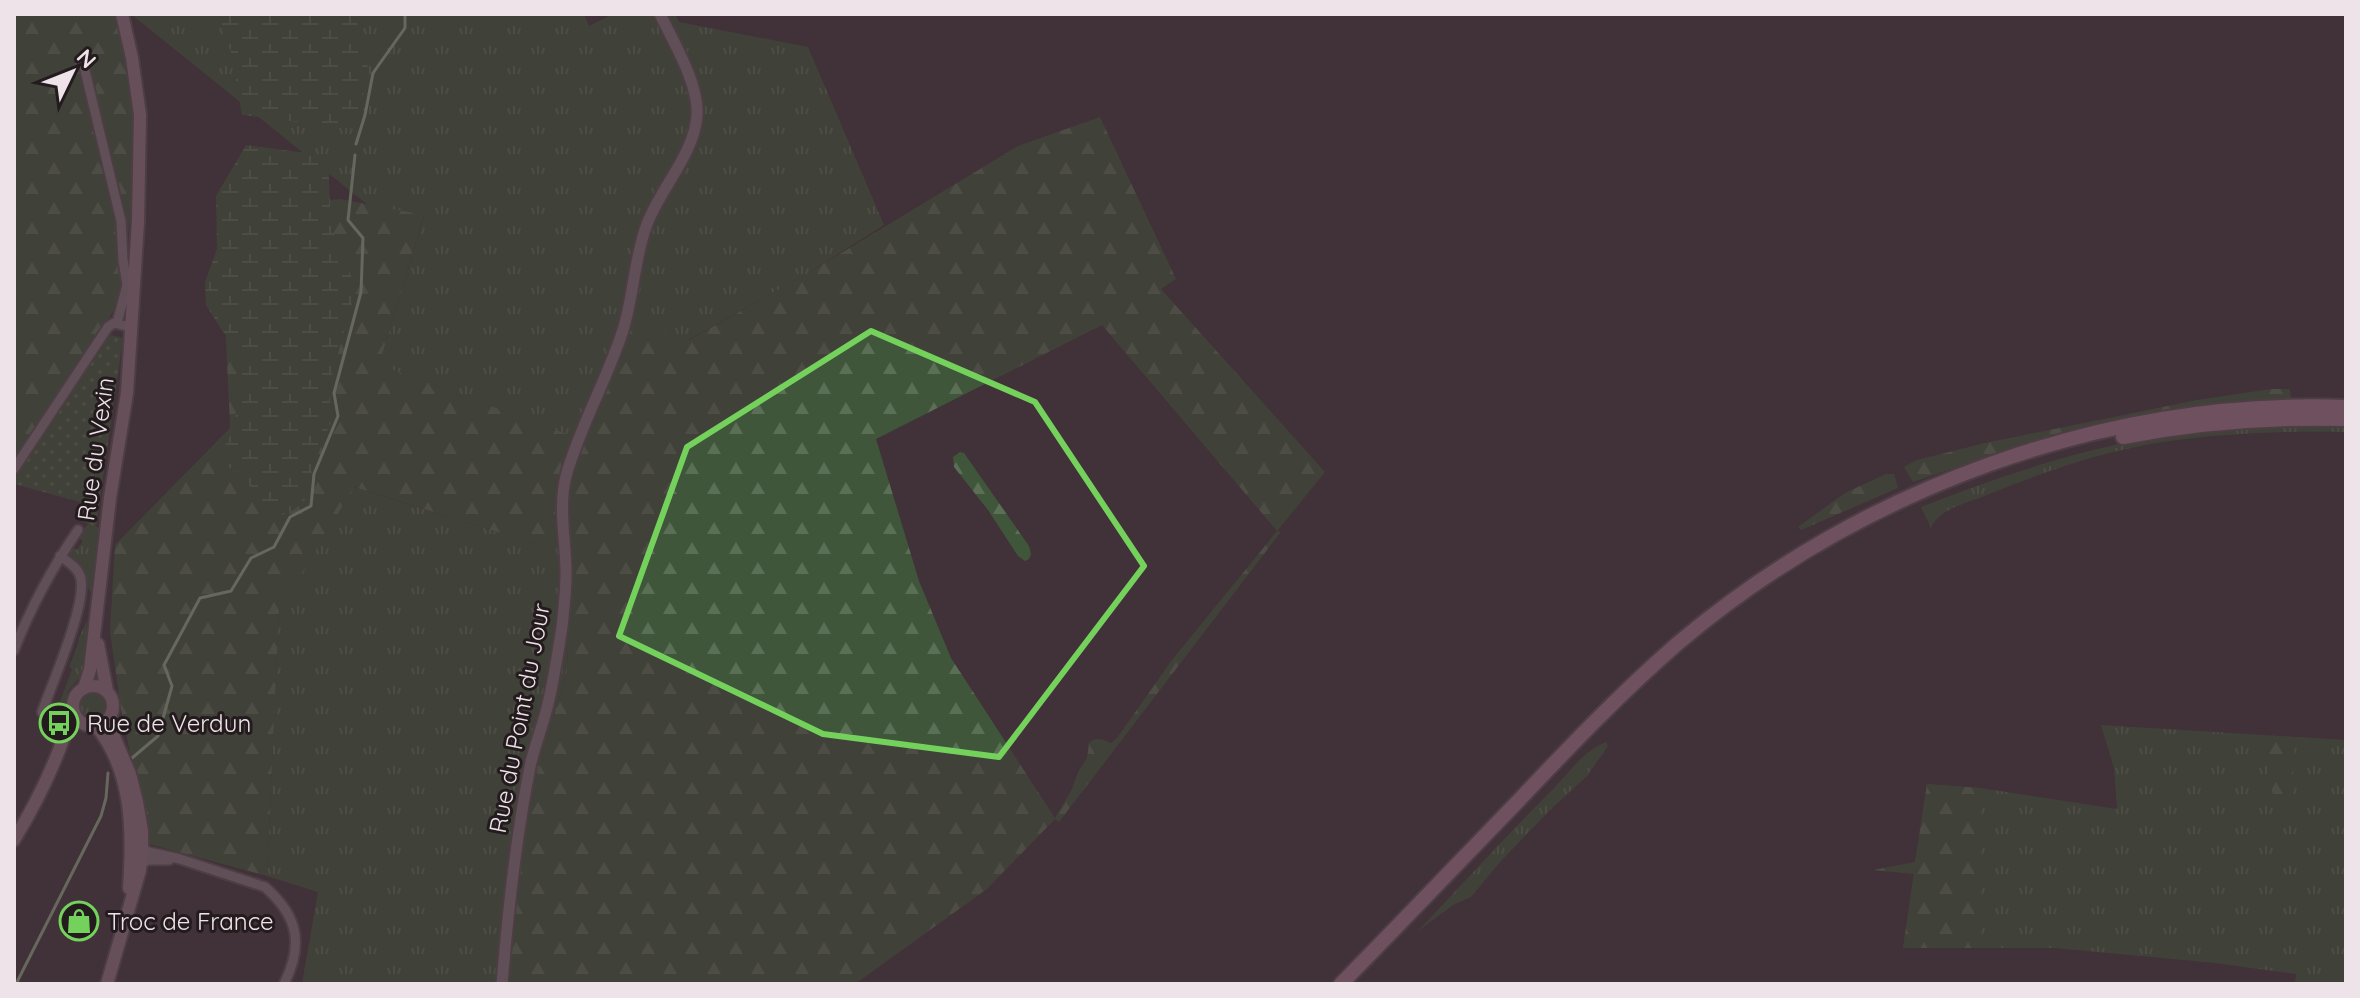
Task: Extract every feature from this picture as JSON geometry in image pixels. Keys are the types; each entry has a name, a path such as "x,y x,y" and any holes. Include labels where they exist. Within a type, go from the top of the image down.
{"main road":[{"name":"Rue du Vexin","path":"84,688 90,670 110,498 127,393 124,325 140,173 140,115 122,14"},
{"path":"1341,984 1622,694 1714,615 1804,553 1873,515 1961,476 2073,439 2216,411 2264,407 2346,407"},
{"path":"1352,984 1529,800 1651,679 1725,616 1836,544 1960,485 2083,446 2151,432 2220,423 2287,418 2346,419"},
{"path":"96,615 107,691 114,707 110,718 130,774 142,831 141,864 107,984"},
{"path":"14,840 44,786 66,733 74,698 84,688 96,686 107,691"},
{"path":"73,708 79,721 107,739 118,764 128,804 131,837 127,911"},
{"path":"66,733 110,718"}],"street":[{"name":"Rue du Point du Jour","path":"502,984 523,802 549,701 562,624 566,571 561,515 565,479 622,333 639,249 648,221 694,134 698,112 681,56 660,14"},
{"path":"83,62 121,221 130,276"},
{"path":"14,469 108,327 114,323 124,325"},
{"path":"14,650 26,619 60,556 78,530"},
{"path":"42,712 78,612 81,580 76,569 60,556"},
{"path":"80,591 96,615"},
{"path":"79,603 96,615"},
{"path":"131,837 142,849 265,887 276,896 292,922 295,935 292,965 284,984"},
{"path":"141,864 148,860 180,859"}],"highlighted area":[{"path":"871,331 1035,402 1144,566 999,757 823,734 619,636 687,447"}],"green space":[{"path":"14,14 117,14 132,83 138,161 119,302 14,466"},
{"path":"131,14 584,14 589,26 613,14 675,14 679,22 808,47 884,225 805,275 688,340 575,437 379,365 424,216 368,205"},
{"path":"216,14 355,14 369,71 355,129 242,115 231,52"},
{"path":"1100,117 1176,279 1161,289 1325,472 1059,822 1055,819 987,889 855,984 509,984 520,834 567,671 571,555 354,487 279,610 267,876 149,844 121,709 110,631 115,545 230,428 220,209 340,199 424,215 379,365 575,437 633,325 689,340 805,275 1018,146","holes":["1102,325 1277,531 1172,660 1117,738 1111,743 1097,739 1089,743 1087,758 1055,818 951,658 919,581 876,439"]},
{"path":"246,145 328,156 331,226 356,288 328,390 333,416 312,470 307,498 294,510 276,517 238,472 217,461 234,428 243,356 206,305 205,282 217,249 216,196"},
{"path":"110,335 123,338 96,527 79,520 80,502 14,484 14,477"},
{"path":"2290,389 2291,401 2231,403 2135,418 2024,444 1913,482 1904,467 1917,460 1985,443 2197,400"},
{"path":"2346,424 2346,432 2209,436 2118,451 2051,470 1947,511 1931,528 1921,507 1992,480 2089,451 2143,439 2230,428"},
{"path":"964,453 1029,546 1029,559 1025,561 1018,556 988,510 954,467 953,457"},
{"path":"1886,474 1894,474 1898,488 1801,530 1798,527 1845,493"},
{"path":"353,487 571,555 567,671 520,834 509,984 302,984 318,892 267,876 279,610"},
{"path":"88,524 102,529 92,596 69,555 70,546 77,550 83,541 78,537"},
{"path":"87,620 84,672 68,691 64,715 56,729 51,727"},
{"path":"93,690 104,694 108,705 104,716 93,720 82,716 78,705 82,694"},
{"path":"2101,725 2346,740 2346,984 2295,984 2296,974 2055,948 1903,948 1927,784 1980,788 2117,809 2114,768"},
{"path":"2268,738 2295,739 2291,812 2277,810 2268,775"},
{"path":"1606,742 1608,746 1587,776 1500,862 1471,897 1453,905 1418,931 1578,762"},
{"path":"1927,784 1980,788 1981,948 1903,948 1914,874 1873,870 1915,862"}],"waterway":[{"path":"356,144 373,73 405,28 405,14"},
{"path":"132,758 158,736 172,686 164,665 200,598 231,591 251,558 274,547 290,517 311,506 314,474 338,416 334,393 361,292 363,238 348,220 355,155"},
{"path":"16,984 101,816 108,773"}],"place":[{"name":"Rue de Verdun","path":"59,723"},
{"name":"Troc de France","path":"79,921"}]}
